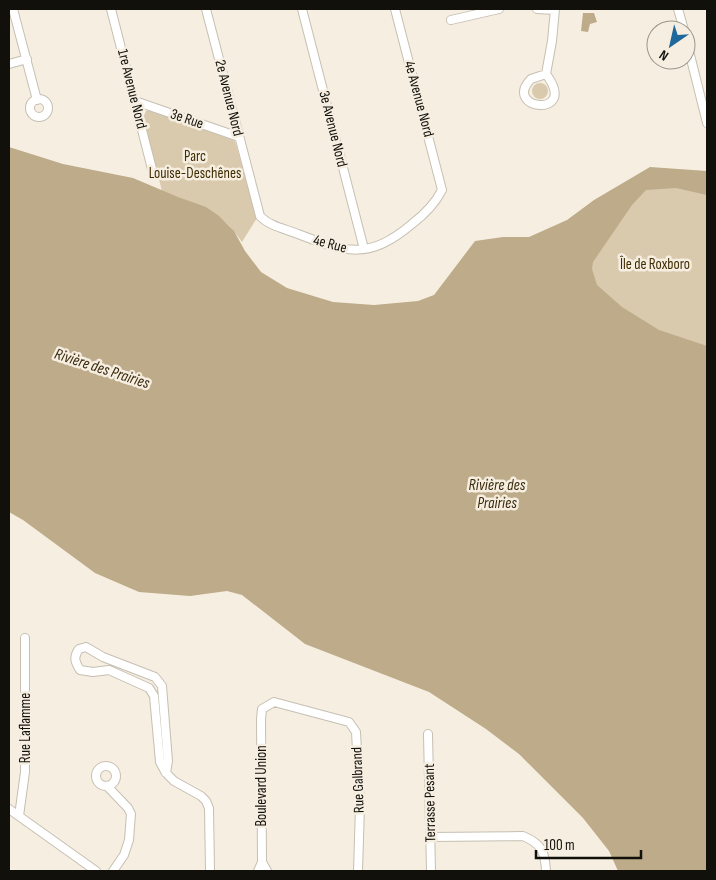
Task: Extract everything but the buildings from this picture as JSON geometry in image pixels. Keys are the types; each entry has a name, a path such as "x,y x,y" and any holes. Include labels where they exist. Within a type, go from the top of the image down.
{"street":[{"path":"13,9 37,100"},
{"name":"1re Avenue Nord","path":"111,9 152,169"},
{"name":"2e Avenue Nord","path":"206,9 260,216"},
{"name":"3e Avenue Nord","path":"302,9 364,249"},
{"name":"4e Avenue Nord","path":"396,9 442,190"},
{"path":"451,20 499,9"},
{"path":"537,9 555,10 546,74 554,88 554,97 542,106 533,105 526,98 525,88 531,79 546,74"},
{"path":"9,64 27,59"},
{"path":"695,70 706,110 707,123"},
{"name":"3e Rue","path":"135,101 239,136"},
{"name":"4e Rue","path":"260,216 268,222 335,248 348,250 364,249 376,247 395,238 436,202 442,190"},
{"name":"Rue Laflamme","path":"19,816 25,772 25,638"},
{"path":"166,773 168,761 163,695 162,686 158,680 155,677 102,657 86,648 79,649 75,654 74,661 80,670 92,672 109,670 149,688 154,696 160,762 166,773 174,781 201,796 209,808 210,871"},
{"path":"149,688 158,680"},
{"name":"Rue Galbrand","path":"262,709 274,702 349,722 356,732 360,806 358,871"},
{"name":"Boulevard Union","path":"258,871 262,862 262,709"},
{"name":"Terrasse Pesant","path":"428,734 431,871"},
{"path":"107,786 128,808 131,814 129,840 124,855 113,871"},
{"path":"9,809 96,871"},
{"path":"430,837 523,836 534,840 543,851 546,858 546,871"},
{"name":"Boulevard Union","path":"262,862 267,871"}],"green space":[{"path":"537,83 543,83 548,88 546,97 537,99 532,94 532,88"},
{"name":"Parc Louise-Deschênes","path":"152,110 235,141 257,218 242,242 234,231 216,215 162,191 143,118 146,111"},
{"name":"Île de Roxboro","path":"642,181 707,182 707,388 551,295"}],"water":[{"path":"583,13 594,13 597,22 590,24 588,32 581,31"},
{"name":"Rivière des Prairies","path":"9,147 63,164 133,178 206,207 219,216 234,231 245,251 261,272 287,288 333,302 374,305 418,301 434,295 475,241 503,237 529,237 567,220 594,200 650,167 707,171 707,195 676,188 646,190 632,205 593,262 592,269 597,285 622,307 659,330 707,346 707,871 618,871 609,851 583,818 519,754 486,729 429,692 305,644 242,595 227,591 190,596 139,592 95,573 23,520 9,512"}]}
